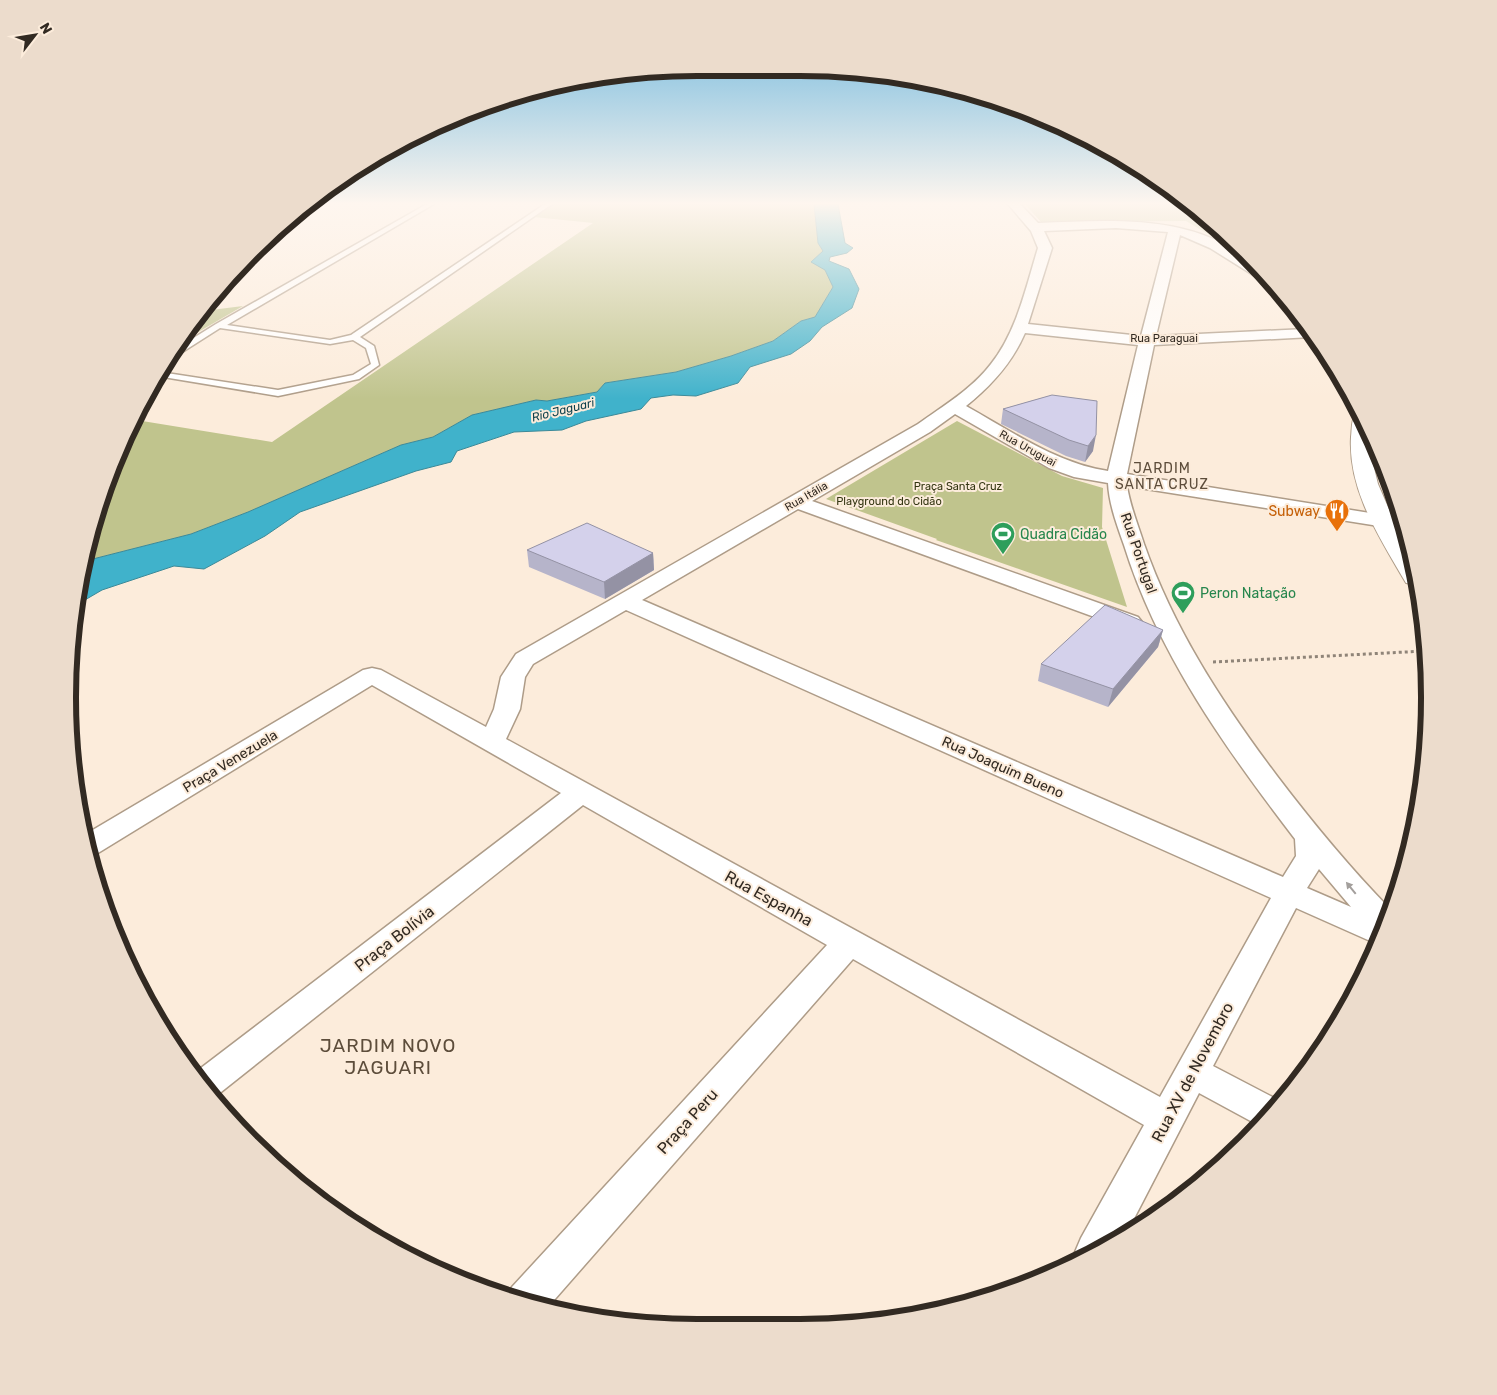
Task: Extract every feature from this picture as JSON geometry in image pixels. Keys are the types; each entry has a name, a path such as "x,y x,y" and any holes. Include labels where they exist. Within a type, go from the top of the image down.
{"street":[{"name":"Rua Itália","path":"492,742 507,709 513,677 524,659 924,428 955,407 997,368 1012,344 1038,269"},
{"name":"Rua Portugal","path":"1165,269 1146,341 1117,478 1121,503 1136,554 1154,598 1187,664 1234,738 1308,836 1358,896 1380,918"},
{"name":"Rua Paraguai","path":"1019,328 1146,341 1302,333"},
{"name":"Rua Uruguai","path":"955,407 1056,464 1081,473 1396,523"},
{"path":"1361,432 1360,447 1364,477 1380,520 1406,563"},
{"path":"796,502 1174,637"},
{"name":"Rua Joaquim Bueno","path":"626,601 1375,930"},
{"name":"Rua Espanha","path":"372,675 1166,1119"},
{"name":"Praça Venezuela","path":"93,843 372,675"},
{"name":"Praça Bolívia","path":"210,1082 581,792"},
{"name":"Rua XV de Novembro","path":"1102,1240 1289,892 1311,857 1308,836"},
{"name":"Praça Peru","path":"530,1296 848,942"},
{"path":"1192,1072 1264,1110"}],"lane":[{"path":"185,346 318,269"},
{"path":"219,326 330,342 354,337 454,269"},
{"path":"166,375 278,393 336,382 356,377 375,365 372,347 366,341 354,337"}],"path":[{"path":"1187,664 1418,651"}],"green space":[{"path":"525,269 825,269 833,287 815,317 801,321 773,341 731,356 676,372 605,383 597,392 547,401 536,400 472,415 433,437 401,445 248,512 191,534 92,559 109,498 141,421 272,442"},
{"path":"243,306 194,335 205,319 212,310"},
{"name":"Praça Santa Cruz","path":"957,421 1062,476 1103,488 1102,527 1127,607 826,499"}],"water":[{"name":"Rio Jaguari","path":"823,269 849,269 859,289 852,308 822,327 810,341 791,354 750,367 738,383 696,396 673,395 651,398 641,409 586,421 562,430 514,432 457,451 451,462 416,471 300,512 265,536 204,569 174,566 102,590 84,600 92,559 191,534 248,512 401,445 433,437 472,415 536,400 547,401 597,392 605,383 676,372 731,356 773,341 801,321 815,317 833,287"}],"building":[{"path":"1052,395 1097,401 1096,435 1088,446 1069,440 1003,409"},
{"path":"587,523 653,553 604,582 527,550"},
{"path":"1105,605 1163,630 1113,689 1041,664"}],"place":[{"name":"Subway","path":"1337,532"},
{"name":"Quadra Cidão","path":"1003,555"},
{"name":"Peron Natação","path":"1183,614"}],"district":[{"name":"JARDIM SANTA CRUZ","path":"1162,476"},
{"name":"JARDIM NOVO JAGUARI","path":"388,1056"}],"park label":[{"name":"Playground do Cidão","path":"889,501"}]}
